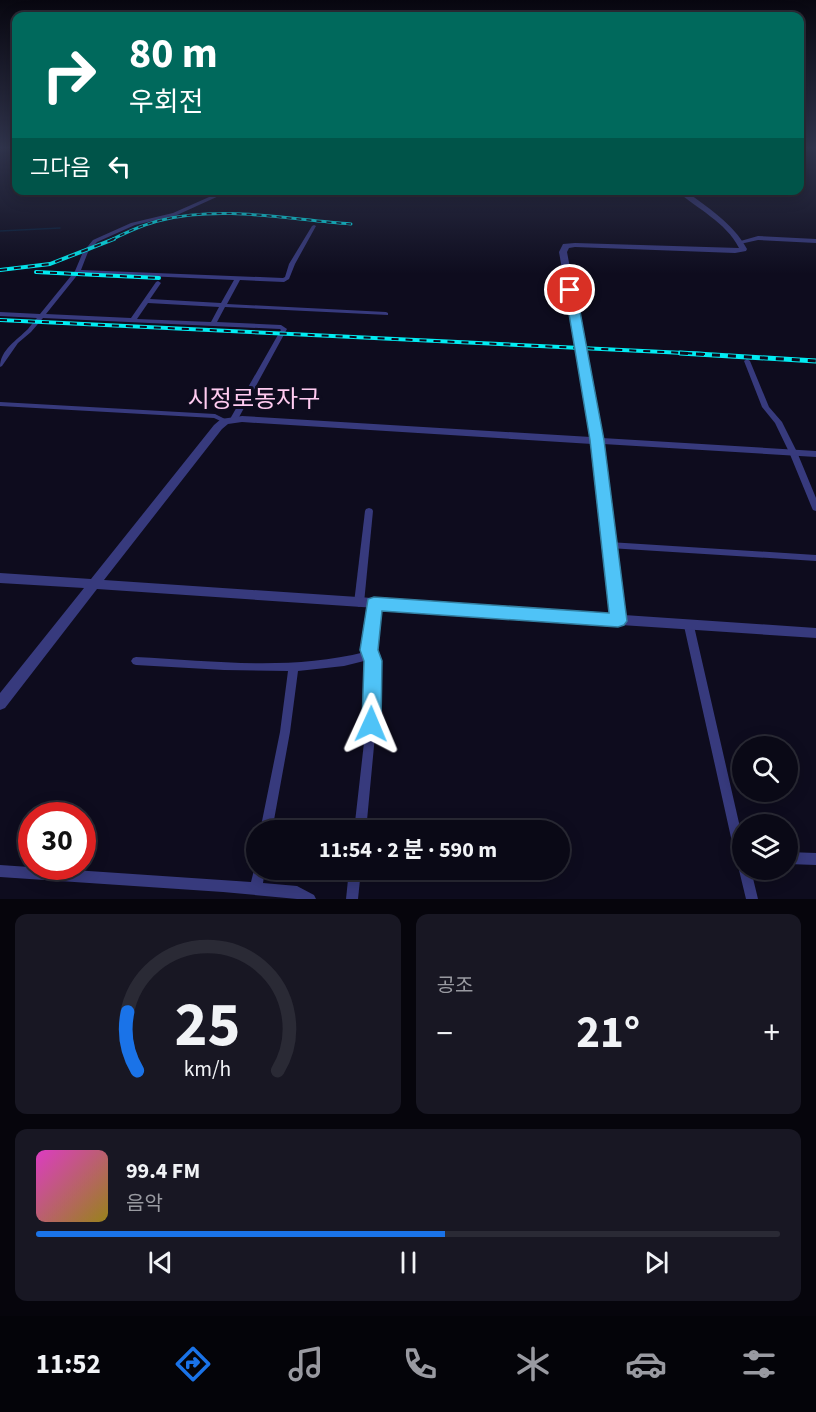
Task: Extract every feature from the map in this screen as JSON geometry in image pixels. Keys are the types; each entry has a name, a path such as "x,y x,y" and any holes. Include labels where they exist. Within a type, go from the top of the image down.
{"street":[{"path":"0,365 78,271 91,245 103,237 138,222 174,214 218,195"},
{"path":"618,621 597,440 564,248 575,245 735,251 743,249 740,242 720,222 685,195"},
{"path":"78,271 286,279 314,226"},
{"path":"740,242 758,238 816,241"},
{"path":"213,324 238,278"},
{"path":"133,320 158,283"},
{"path":"146,301 386,314"},
{"path":"0,314 284,329 230,420 218,427 0,705"},
{"path":"747,361 766,407 794,452 815,504"},
{"path":"0,404 204,415 230,420 816,454"},
{"path":"359,603 369,511"},
{"path":"609,545 816,558"},
{"path":"0,578 816,633"},
{"path":"361,820 371,724 373,661 369,650 374,604"},
{"path":"689,626 732,814"},
{"path":"135,662 294,667 345,663 370,655"},
{"path":"269,820 294,667"},
{"path":"798,858 816,859"},
{"path":"0,872 200,883 297,892 309,899"},
{"path":"256,888 257,880"},
{"path":"352,899 354,880"},
{"path":"747,880 752,899"}],"waterway":[{"path":"0,231 60,228"}],"railway":[{"path":"111,240 155,222 209,214 256,215 351,224"},
{"path":"0,270 50,264 114,239"},
{"path":"36,272 159,278"},
{"path":"0,320 705,354"},
{"path":"680,353 816,361"}],"district":[{"name":"시정로동자구","path":"254,399"}],"route":[{"path":"371,724 373,661 369,650 374,604 618,621 597,440 570,290"}]}
